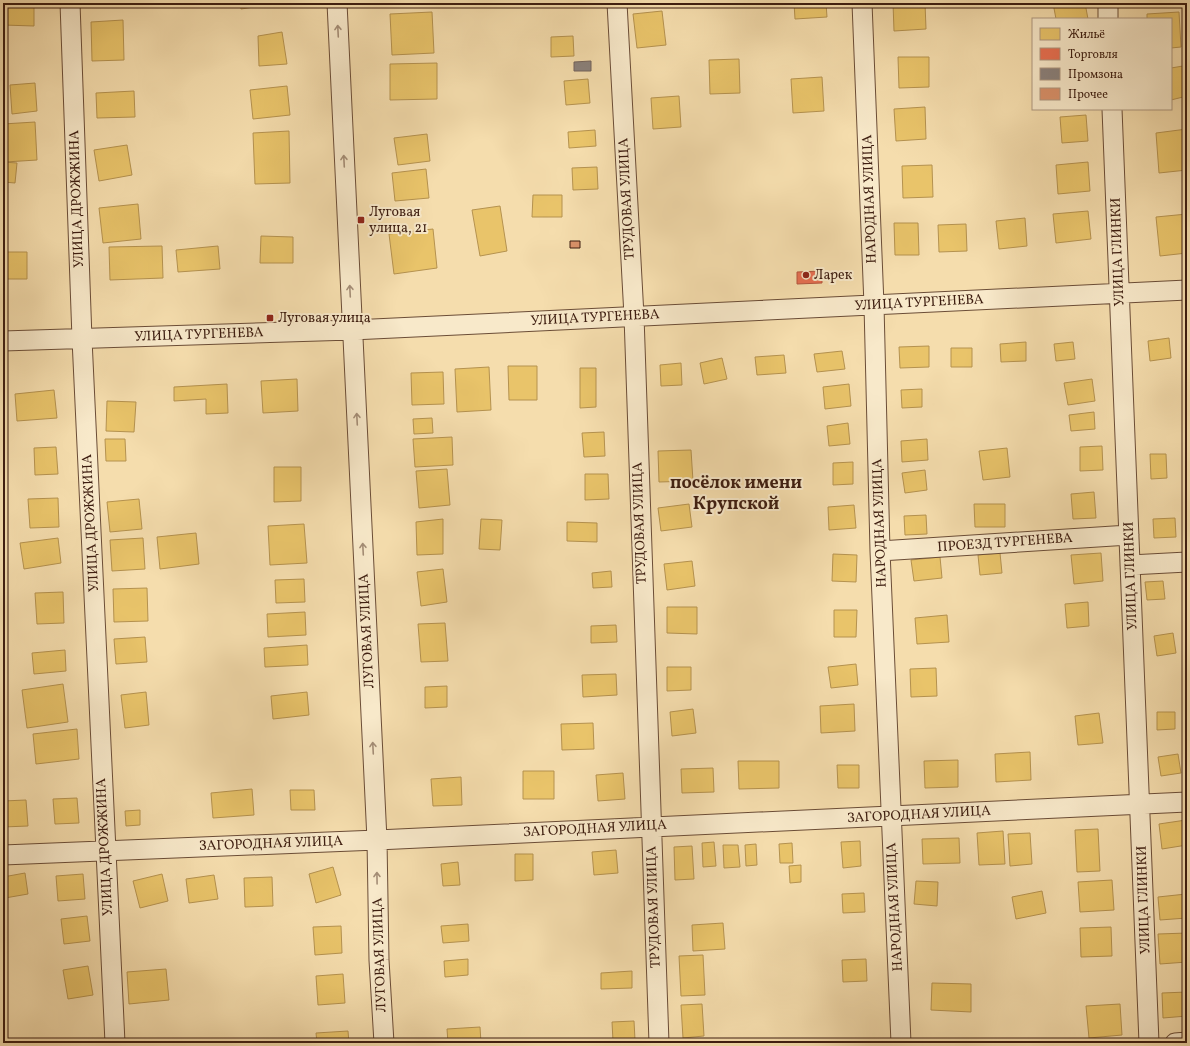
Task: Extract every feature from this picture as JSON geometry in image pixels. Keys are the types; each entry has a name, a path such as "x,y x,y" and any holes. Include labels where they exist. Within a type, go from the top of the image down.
{"street":[{"name":"УЛИЦА ДРОЖЖИНА","path":"70,3 82,339 114,1043"},
{"name":"ЛУГОВАЯ УЛИЦА","path":"336,3 377,840 378,960 384,1043"},
{"name":"ТРУДОВАЯ УЛИЦА","path":"617,3 634,316 658,1043"},
{"name":"НАРОДНАЯ УЛИЦА","path":"862,3 874,305 880,551 901,1043"},
{"path":"1108,3 1108,18"},
{"name":"УЛИЦА ГЛИНКИ","path":"1112,110 1149,1043"},
{"name":"УЛИЦА ТУРГЕНЕВА","path":"3,341 352,330 1187,290"},
{"name":"ПРОЕЗД ТУРГЕНЕВА","path":"880,551 1129,535"},
{"path":"1130,565 1187,562"},
{"name":"ЗАГОРОДНАЯ УЛИЦА","path":"3,855 377,840 1187,802"},
{"path":"1176,1043 1187,1042"}],"building: Жильё":[{"path":"3,3 34,3 34,26 3,25"},
{"path":"240,3 280,3 241,9"},
{"path":"794,3 826,3 827,17 795,19"},
{"path":"893,3 925,3 926,29 894,31"},
{"path":"1053,3 1085,3 1088,18 1056,18"},
{"path":"662,11 666,45 637,48 633,14"},
{"path":"432,12 434,53 392,55 390,14"},
{"path":"1179,12 1181,47 1172,48 1172,18 1147,18 1147,14"},
{"path":"123,20 124,60 92,61 91,22"},
{"path":"282,32 287,64 259,66 258,36"},
{"path":"573,36 574,56 551,57 551,37"},
{"path":"898,57 929,57 929,87 899,88"},
{"path":"739,59 740,93 710,94 709,60"},
{"path":"437,63 437,99 390,100 390,64"},
{"path":"1183,66 1187,85 1187,96 1172,100 1172,68"},
{"path":"822,77 824,111 793,113 791,79"},
{"path":"588,79 590,103 566,105 564,81"},
{"path":"35,83 37,111 12,114 10,85"},
{"path":"287,86 290,115 253,119 250,90"},
{"path":"134,91 135,117 97,118 96,93"},
{"path":"679,96 681,127 653,129 651,98"},
{"path":"925,107 926,139 896,141 894,109"},
{"path":"1086,115 1088,141 1062,143 1060,117"},
{"path":"35,122 37,160 5,162 3,124"},
{"path":"1187,129 1187,170 1159,173 1156,133"},
{"path":"595,130 596,146 569,148 568,132"},
{"path":"289,131 290,183 255,184 253,133"},
{"path":"427,134 430,161 398,165 394,138"},
{"path":"127,145 132,175 99,181 94,150"},
{"path":"3,162 17,163 15,183 3,182"},
{"path":"1088,162 1090,191 1058,194 1056,165"},
{"path":"932,165 933,197 903,198 902,166"},
{"path":"597,167 598,189 573,190 572,168"},
{"path":"426,169 429,198 395,201 392,173"},
{"path":"533,195 562,195 562,217 532,217"},
{"path":"138,204 141,239 103,243 99,208"},
{"path":"500,206 507,251 480,256 472,210"},
{"path":"1088,211 1091,239 1056,243 1053,214"},
{"path":"1187,214 1187,253 1160,256 1156,217"},
{"path":"1025,218 1027,246 999,249 996,221"},
{"path":"894,223 918,223 919,255 895,255"},
{"path":"966,224 967,251 939,252 938,225"},
{"path":"433,229 437,268 394,274 389,234"},
{"path":"261,236 293,237 293,263 260,263"},
{"path":"162,246 163,278 110,280 109,247"},
{"path":"218,246 220,269 178,272 176,250"},
{"path":"3,252 27,252 27,279 3,279"},
{"path":"1169,338 1171,358 1150,361 1148,341"},
{"path":"1026,342 1026,361 1001,362 1000,344"},
{"path":"1073,342 1075,359 1056,361 1054,344"},
{"path":"929,346 929,367 900,368 899,347"},
{"path":"951,348 972,348 972,367 951,367"},
{"path":"842,351 845,369 817,372 814,354"},
{"path":"784,355 786,373 757,375 755,357"},
{"path":"722,358 727,379 704,384 700,363"},
{"path":"681,363 682,385 661,386 660,365"},
{"path":"508,366 537,366 537,400 509,400"},
{"path":"489,367 491,410 457,412 455,369"},
{"path":"580,368 596,368 596,407 580,408"},
{"path":"443,372 444,404 412,405 411,373"},
{"path":"297,379 298,411 263,413 261,381"},
{"path":"1092,379 1095,401 1068,405 1064,383"},
{"path":"227,384 228,413 206,414 206,399 174,401 174,387"},
{"path":"849,384 851,406 825,409 823,387"},
{"path":"922,389 922,407 902,408 901,390"},
{"path":"54,390 57,418 17,421 15,394"},
{"path":"107,401 136,402 134,432 106,431"},
{"path":"1094,412 1095,429 1071,431 1069,415"},
{"path":"432,418 433,433 414,434 413,419"},
{"path":"848,423 850,444 829,446 827,426"},
{"path":"604,432 605,456 584,457 582,433"},
{"path":"452,437 453,465 415,467 413,439"},
{"path":"105,439 125,439 126,461 106,461"},
{"path":"927,439 928,460 902,462 901,441"},
{"path":"1102,446 1103,470 1080,471 1080,447"},
{"path":"56,447 58,474 35,475 34,448"},
{"path":"1007,448 1010,477 983,480 979,451"},
{"path":"691,450 693,481 659,482 658,451"},
{"path":"1150,454 1166,454 1167,478 1151,479"},
{"path":"853,462 853,484 833,485 833,463"},
{"path":"274,467 301,467 301,501 274,502"},
{"path":"447,469 450,505 419,508 416,471"},
{"path":"925,470 927,490 905,493 902,473"},
{"path":"585,474 608,474 609,499 585,500"},
{"path":"1094,492 1096,518 1073,519 1071,494"},
{"path":"58,498 59,527 30,528 28,499"},
{"path":"139,499 142,529 110,532 107,502"},
{"path":"689,504 692,527 661,531 658,508"},
{"path":"974,504 1005,504 1005,527 975,527"},
{"path":"854,505 856,528 829,530 828,507"},
{"path":"926,515 927,534 905,535 904,516"},
{"path":"1175,518 1176,537 1154,538 1153,519"},
{"path":"443,519 443,554 417,555 416,522"},
{"path":"481,519 502,520 500,550 479,549"},
{"path":"567,522 597,523 597,542 567,541"},
{"path":"304,524 307,563 270,565 268,526"},
{"path":"196,533 199,564 160,569 157,537"},
{"path":"58,538 61,563 24,569 20,543"},
{"path":"143,538 145,569 112,571 110,540"},
{"path":"1000,553 1002,573 980,575 978,555"},
{"path":"1101,553 1103,581 1074,584 1071,555"},
{"path":"833,554 857,555 856,582 832,581"},
{"path":"940,557 942,578 914,581 911,560"},
{"path":"692,561 695,586 667,590 664,564"},
{"path":"443,569 447,602 421,606 417,572"},
{"path":"611,571 612,587 593,588 592,573"},
{"path":"304,579 305,602 276,603 275,580"},
{"path":"1163,581 1165,599 1147,600 1145,582"},
{"path":"147,588 148,621 114,622 113,589"},
{"path":"63,592 64,623 37,624 35,593"},
{"path":"1088,602 1089,626 1067,628 1065,604"},
{"path":"667,607 697,607 697,634 667,633"},
{"path":"834,610 857,610 856,637 834,637"},
{"path":"305,612 306,635 268,637 267,614"},
{"path":"947,615 949,642 917,644 915,618"},
{"path":"445,623 448,661 421,662 418,624"},
{"path":"616,625 617,642 591,643 591,626"},
{"path":"1173,633 1176,653 1157,656 1154,636"},
{"path":"145,637 147,662 116,664 114,639"},
{"path":"307,645 308,665 265,667 264,648"},
{"path":"65,650 66,671 34,674 32,653"},
{"path":"856,664 858,685 831,688 828,667"},
{"path":"667,667 691,667 691,690 667,691"},
{"path":"936,668 937,696 911,697 910,669"},
{"path":"616,674 617,695 583,697 582,675"},
{"path":"63,684 68,722 27,728 22,690"},
{"path":"447,686 447,707 425,708 425,687"},
{"path":"146,692 149,725 125,728 121,695"},
{"path":"307,692 309,715 273,719 271,696"},
{"path":"854,704 855,731 821,733 820,706"},
{"path":"693,709 696,733 672,736 670,712"},
{"path":"1157,712 1175,712 1175,729 1157,730"},
{"path":"1099,713 1103,743 1078,745 1075,716"},
{"path":"593,723 594,749 562,750 561,724"},
{"path":"77,729 79,759 36,764 33,734"},
{"path":"1030,752 1031,780 996,782 995,754"},
{"path":"1178,754 1181,773 1161,776 1158,757"},
{"path":"958,760 958,787 925,788 924,761"},
{"path":"738,761 779,761 779,788 739,789"},
{"path":"837,765 859,765 859,788 838,788"},
{"path":"713,768 714,792 682,793 681,769"},
{"path":"523,771 554,771 554,799 523,799"},
{"path":"623,773 625,799 598,801 596,775"},
{"path":"461,777 462,805 433,806 431,779"},
{"path":"252,789 254,815 213,818 211,793"},
{"path":"290,790 314,790 315,810 291,810"},
{"path":"77,798 79,823 55,824 53,799"},
{"path":"26,800 28,826 3,827 3,801"},
{"path":"140,810 140,825 126,826 125,811"},
{"path":"1186,820 1187,845 1162,849 1159,824"},
{"path":"1098,829 1100,871 1077,872 1075,830"},
{"path":"1003,831 1005,864 979,865 977,833"},
{"path":"1030,833 1032,864 1010,866 1008,834"},
{"path":"959,838 960,863 923,864 922,839"},
{"path":"860,841 861,866 843,868 841,842"},
{"path":"714,842 716,866 703,867 702,843"},
{"path":"792,843 793,863 780,863 779,844"},
{"path":"756,844 757,865 746,866 745,845"},
{"path":"723,845 738,845 740,867 724,868"},
{"path":"692,846 694,879 675,880 674,847"},
{"path":"616,850 618,873 594,875 592,852"},
{"path":"515,854 533,854 533,880 515,881"},
{"path":"458,862 460,885 443,886 441,864"},
{"path":"801,865 801,882 790,883 789,866"},
{"path":"333,867 341,895 316,903 309,874"},
{"path":"25,873 28,894 5,898 3,877"},
{"path":"83,874 85,899 58,901 56,876"},
{"path":"162,874 168,901 140,908 133,881"},
{"path":"214,875 218,899 189,903 186,879"},
{"path":"272,877 273,906 245,907 244,878"},
{"path":"1112,880 1114,910 1080,912 1078,882"},
{"path":"916,881 938,882 937,906 914,904"},
{"path":"1042,891 1046,913 1016,919 1012,897"},
{"path":"864,893 865,912 843,913 842,894"},
{"path":"1186,894 1187,918 1160,920 1158,897"},
{"path":"87,916 90,941 64,944 61,919"},
{"path":"723,923 725,949 693,951 692,925"},
{"path":"468,924 469,941 443,943 441,926"},
{"path":"341,926 342,953 315,955 313,927"},
{"path":"1111,927 1112,956 1081,957 1080,928"},
{"path":"1187,933 1187,962 1160,964 1158,934"},
{"path":"703,955 705,995 681,996 679,956"},
{"path":"468,959 468,975 445,977 444,961"},
{"path":"866,959 867,981 843,982 842,960"},
{"path":"88,966 93,995 68,999 63,970"},
{"path":"166,969 169,1000 129,1004 127,972"},
{"path":"632,971 632,988 601,989 601,973"},
{"path":"343,974 345,1003 318,1005 316,976"},
{"path":"932,983 971,984 971,1012 931,1010"},
{"path":"1187,992 1187,1016 1163,1018 1162,993"},
{"path":"702,1004 704,1036 683,1038 681,1005"},
{"path":"1120,1004 1122,1035 1089,1038 1086,1006"},
{"path":"634,1021 635,1040 613,1041 612,1022"},
{"path":"480,1027 481,1043 448,1043 447,1029"},
{"path":"348,1031 349,1043 317,1043 316,1033"},
{"path":"85,1040 85,1043 62,1043 62,1042"}],"building: Торговля":[{"path":"822,271 822,283 797,284 797,272"}],"building: Промзона":[{"path":"591,61 591,71 574,71 574,62"}],"building: Прочее":[{"path":"570,241 580,241 580,248 570,248"}],"place":[{"name":"Луговая улица, 21","path":"361,220"},
{"name":"Ларек","path":"806,275"},
{"name":"Луговая улица","path":"270,318"}],"district":[{"name":"посёлок имени Крупской","path":"736,493"}]}
